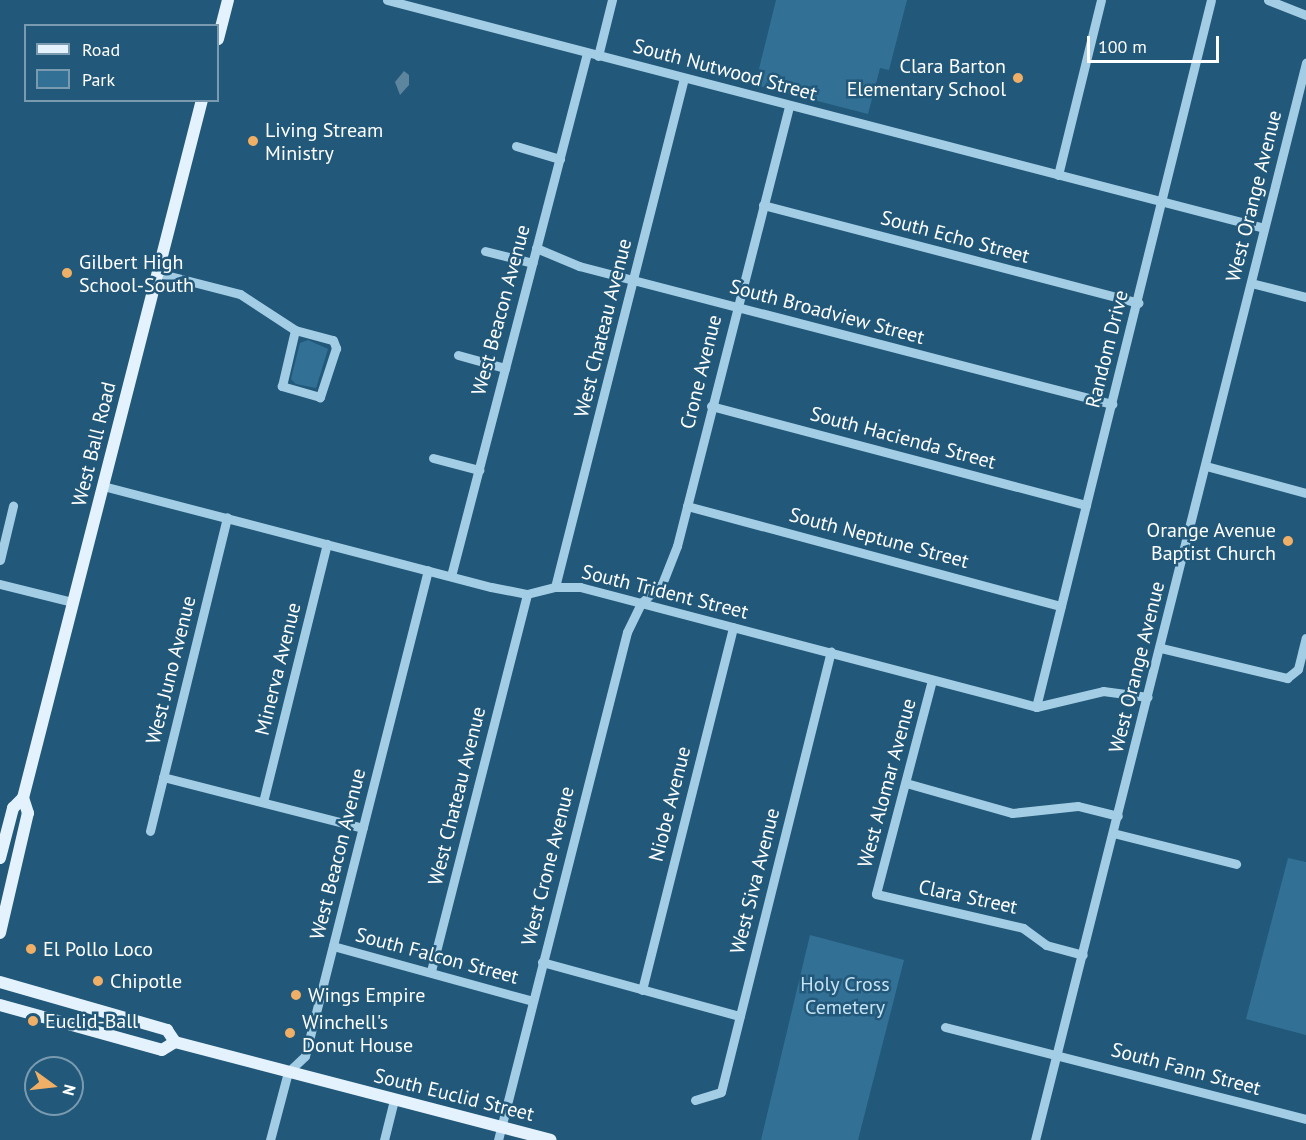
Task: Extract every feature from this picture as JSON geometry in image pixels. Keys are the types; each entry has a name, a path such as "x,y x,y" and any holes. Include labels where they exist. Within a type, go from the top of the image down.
{"main road":[{"path":"219,35 228,0"},
{"name":"West Ball Road","path":"0,858 13,808 23,798 201,102"},
{"name":"West Ball Road","path":"0,933 28,813 23,798"},
{"name":"South Euclid Street","path":"0,982 167,1030 175,1042 550,1140"},
{"name":"South Euclid Street","path":"0,1005 162,1050 175,1042"}],"street":[{"name":"South Nutwood Street","path":"387,0 1264,228"},
{"path":"598,56 612,0"},
{"path":"1058,175 1101,0"},
{"name":"Random Drive","path":"1036,707 1138,303 1211,0"},
{"path":"1268,0 1306,15"},
{"name":"West Beacon Avenue","path":"451,576 587,53"},
{"name":"West Orange Avenue","path":"1035,1140 1161,648 1306,63"},
{"name":"West Chateau Avenue","path":"555,587 684,78"},
{"name":"Crone Avenue","path":"641,603 662,584 687,506 735,306 789,105"},
{"path":"516,146 560,159"},
{"name":"South Echo Street","path":"763,205 1138,303"},
{"name":"South Broadview Street","path":"536,248 579,266 1112,404"},
{"path":"485,251 533,262"},
{"path":"158,273 240,294 295,330 330,339 335,344 321,397 282,386 295,330"},
{"path":"1251,282 1306,297"},
{"path":"458,355 505,368"},
{"name":"South Hacienda Street","path":"711,406 1086,505"},
{"path":"433,458 478,470"},
{"path":"1206,466 1306,493"},
{"name":"South Trident Street","path":"103,486 527,594 555,587 580,587 1036,707 1102,691 1148,697"},
{"path":"0,560 13,506"},
{"name":"South Neptune Street","path":"687,506 1061,606"},
{"name":"West Juno Avenue","path":"150,831 227,517"},
{"name":"Minerva Avenue","path":"263,802 327,544"},
{"name":"West Beacon Avenue","path":"270,1140 288,1072 305,1056 428,570"},
{"path":"0,584 74,602"},
{"name":"West Chateau Avenue","path":"431,971 527,594"},
{"name":"West Crone Avenue","path":"498,1140 627,632 641,603"},
{"name":"Niobe Avenue","path":"642,990 733,627"},
{"path":"1161,648 1287,678 1298,669 1306,638"},
{"name":"West Siva Avenue","path":"695,1100 721,1092 831,652"},
{"name":"West Alomar Avenue","path":"876,894 932,680"},
{"path":"163,777 363,828"},
{"path":"906,783 1012,813 1078,806 1118,816"},
{"path":"1113,833 1236,864"},
{"name":"Clara Street","path":"876,894 1023,928 1046,945 1083,955"},
{"name":"South Falcon Street","path":"333,946 431,971 532,1001"},
{"name":"South Falcon Street","path":"542,962 740,1016"},
{"name":"South Fann Street","path":"945,1027 1306,1119"},
{"path":"384,1140 394,1100"}],"green space":[{"path":"776,0 907,0 889,70 880,68 868,114 755,85"},
{"path":"308,340 328,349 316,388 296,384 291,379 300,343"},
{"path":"1288,858 1306,862 1306,1035 1246,1019"},
{"name":"Holy Cross Cemetery","path":"810,935 904,960 858,1140 761,1140"}],"shaded area":[{"path":"404,71 409,75 409,85 400,95 395,82"}],"place":[{"name":"Clara Barton Elementary School","path":"1018,78"},
{"name":"Living Stream Ministry","path":"253,141"},
{"name":"Gilbert High School-South","path":"67,273"},
{"name":"Orange Avenue Baptist Church","path":"1288,541"},
{"name":"El Pollo Loco","path":"31,949"},
{"name":"Chipotle","path":"98,981"},
{"name":"Wings Empire","path":"296,995"},
{"name":"Euclid-Ball","path":"33,1021"},
{"name":"Winchell's Donut House","path":"290,1033"}]}
